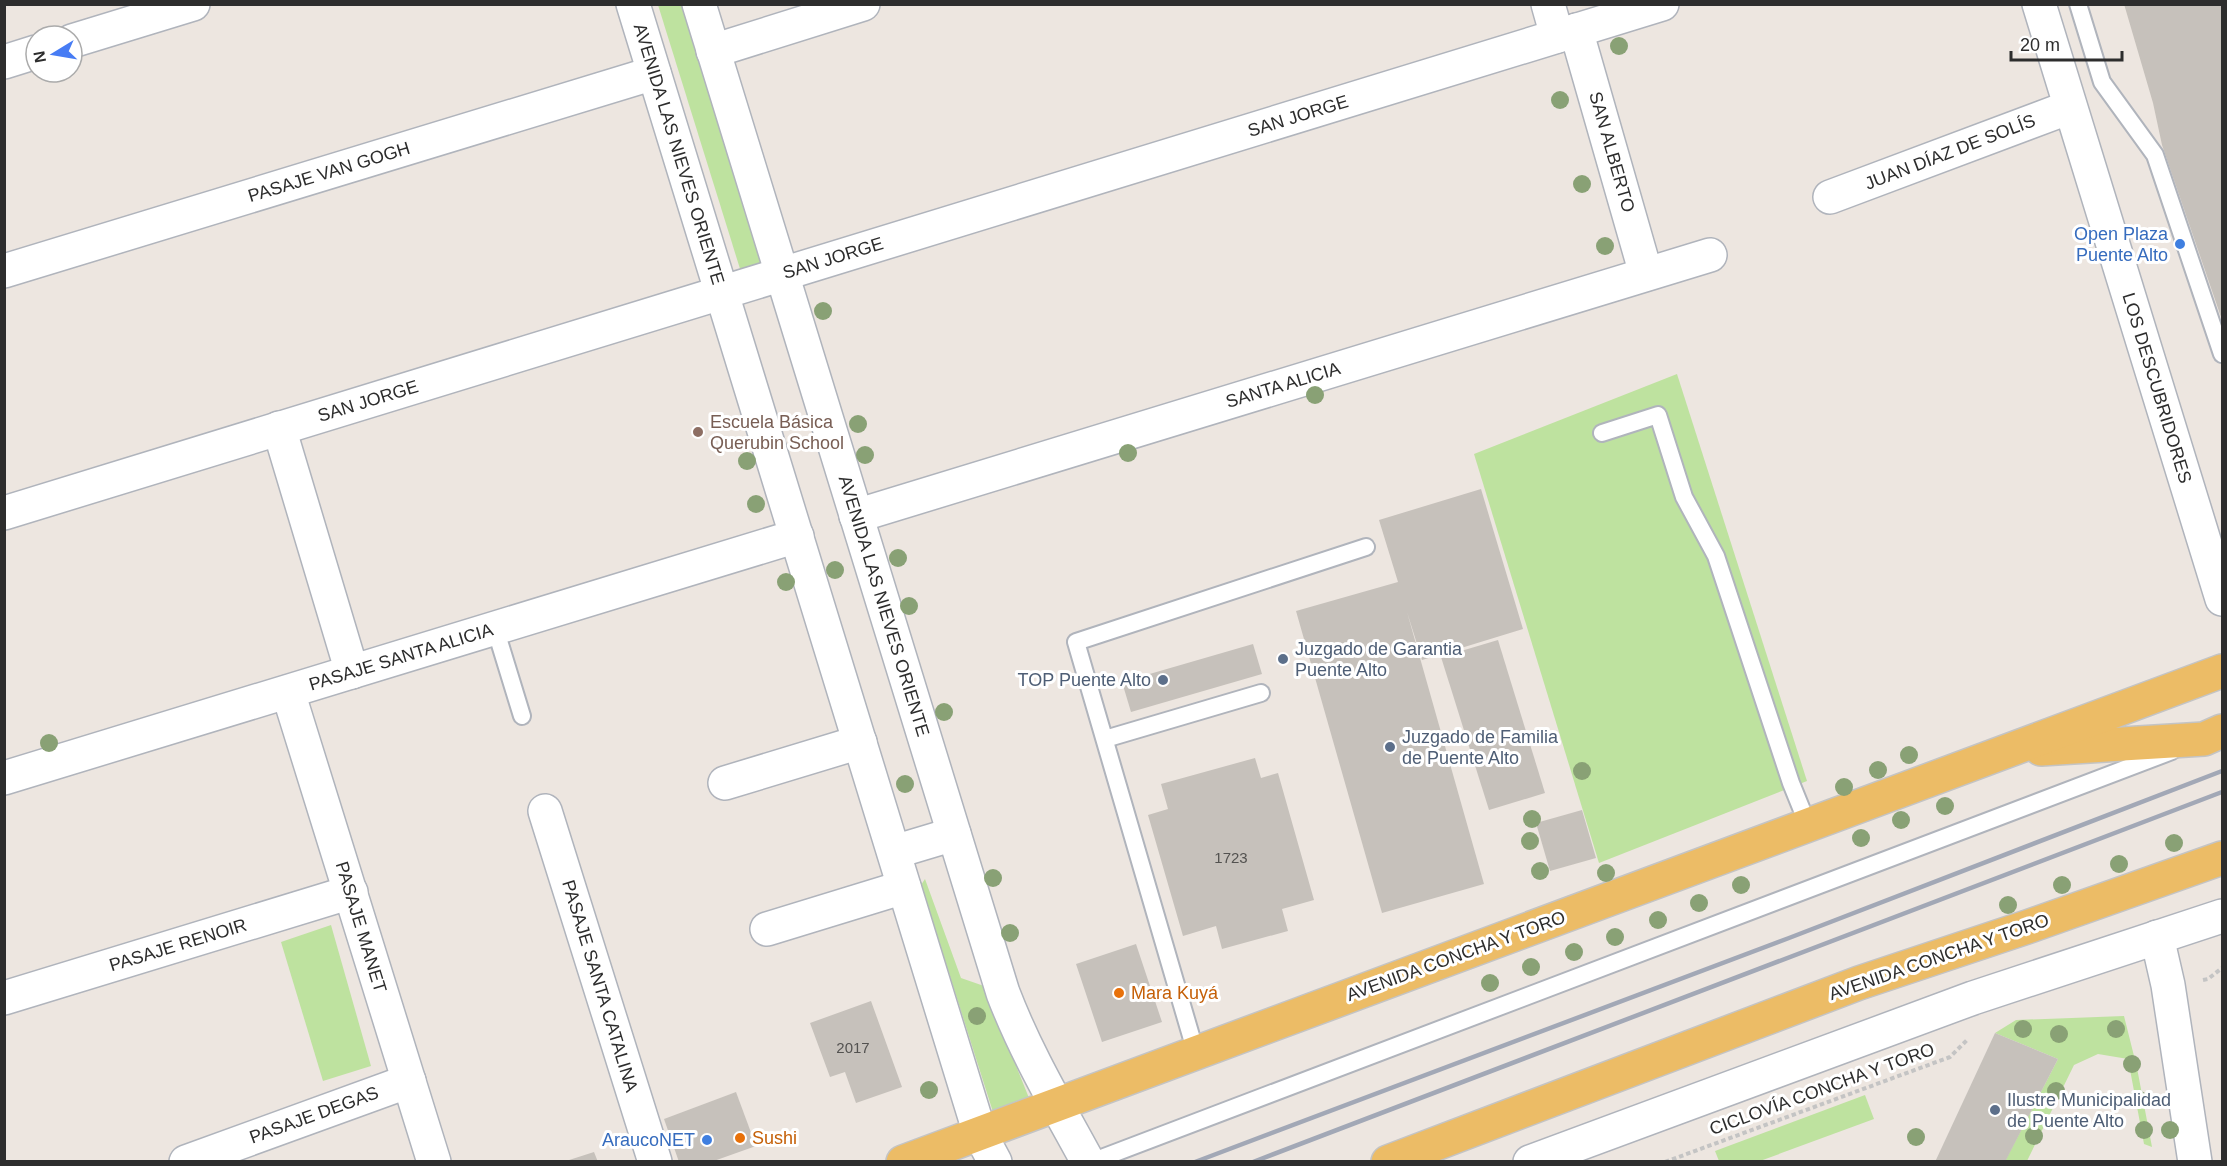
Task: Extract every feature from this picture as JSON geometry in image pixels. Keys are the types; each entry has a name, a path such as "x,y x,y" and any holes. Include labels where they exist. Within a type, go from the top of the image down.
{"main road":[{"name":"AVENIDA CONCHA Y TORO","path":"903,1161 2223,671"},
{"name":"AVENIDA CONCHA Y TORO","path":"2010,750 2213,735"},
{"name":"AVENIDA CONCHA Y TORO","path":"1388,1161 1859,983 2223,858"}],"street":[{"path":"84,37 193,4"},
{"name":"AVENIDA LAS NIEVES ORIENTE","path":"633,4 980,1134 996,1161"},
{"name":"AVENIDA LAS NIEVES ORIENTE","path":"699,4 1003,993 1018,1033 1036,1070 1090,1161"},
{"path":"713,51 863,4"},
{"name":"SAN ALBERTO","path":"1548,4 1567,33 1646,274"},
{"name":"SAN JORGE","path":"4,513 1662,4"},
{"name":"LOS DESCUBRIDORES","path":"2039,4 2223,599"},
{"path":"4,62 24,56"},
{"name":"PASAJE VAN GOGH","path":"4,271 654,73"},
{"name":"JUAN DÍAZ DE SOLÍS","path":"1830,197 2070,107"},
{"name":"SANTA ALICIA","path":"856,516 1710,255"},
{"path":"279,429 352,672"},
{"name":"PASAJE SANTA ALICIA","path":"4,778 796,537"},
{"name":"PASAJE MANET","path":"288,692 434,1161"},
{"path":"725,783 860,742"},
{"name":"PASAJE SANTA CATALINA","path":"545,812 655,1161"},
{"path":"894,852 954,834"},
{"path":"767,929 904,887"},
{"name":"PASAJE RENOIR","path":"4,998 351,892"},
{"path":"1530,1161 1973,998 2223,915"},
{"path":"2157,937 2168,985 2190,1160"},
{"name":"PASAJE DEGAS","path":"186,1161 410,1081"}],"lane":[{"path":"2078,4 2102,82 2155,155 2223,354"},
{"path":"1602,433 1658,415 1684,497 1716,556 1791,783 1808,825"},
{"path":"1196,1053 1076,642 1366,547"},
{"path":"495,628 522,716"},
{"path":"1105,739 1261,693"},
{"path":"1090,1161 2213,735"}],"path":[{"path":"2168,985 2208,979 2223,968"},
{"name":"CICLOVÍA CONCHA Y TORO","path":"1665,1161 1950,1057 1974,1034"}],"green space":[{"path":"658,5 683,5 765,266 741,272"},
{"path":"1677,374 1807,781 1599,863 1474,454"},
{"path":"925,879 961,978 984,986 1029,1098 993,1112 921,885"},
{"path":"331,925 371,1066 323,1081 281,942"},
{"path":"2124,1016 2137,1068 2152,1147 2144,1144 2128,1059 2098,1054 2074,1065 2027,1161 2005,1161 2058,1059 1995,1033 2016,1020"},
{"path":"1865,1095 1874,1119 1760,1161 1719,1161 1715,1151"}],"building":[{"path":"2124,4 2222,4 2222,320 2162,145 2153,103"},
{"name":"Juzgado de Familia de Puente Alto","path":"1481,489 1523,629 1422,660 1407,612 1484,884 1382,913 1296,611 1398,582 1379,520"},
{"path":"1498,640 1545,793 1489,810 1441,657"},
{"path":"1253,644 1262,674 1131,712 1122,682"},
{"path":"1255,758 1261,778 1278,773 1314,900 1282,909 1288,931 1222,949 1216,926 1183,936 1148,815 1168,809 1161,784"},
{"path":"1582,810 1596,858 1550,871 1536,823"},
{"name":"Mara Kuyá","path":"1136,944 1162,1022 1102,1042 1076,964"},
{"path":"871,1001 902,1087 856,1103 845,1072 830,1077 810,1023"},
{"name":"Ilustre Municipalidad de Puente Alto","path":"1995,1033 2058,1059 2005,1162 1935,1162"},
{"path":"736,1092 756,1146 711,1162 679,1162 664,1119"},
{"path":"594,1152 598,1162 566,1162 566,1161"}],"railway":[{"path":"1195,1162 1789,938 2222,771"},
{"path":"1253,1162 2222,792"}],"place":[{"name":"Open Plaza Puente Alto","path":"2180,244"},
{"name":"Escuela Básica Querubin School","path":"698,432"},
{"name":"Juzgado de Garantia Puente Alto","path":"1283,659"},
{"name":"TOP Puente Alto","path":"1163,680"},
{"name":"Juzgado de Familia de Puente Alto","path":"1390,747"},
{"name":"Mara Kuyá","path":"1119,993"},
{"name":"Ilustre Municipalidad de Puente Alto","path":"1995,1110"},
{"name":"Sushi","path":"740,1138"},
{"name":"AraucoNET","path":"707,1140"}]}
